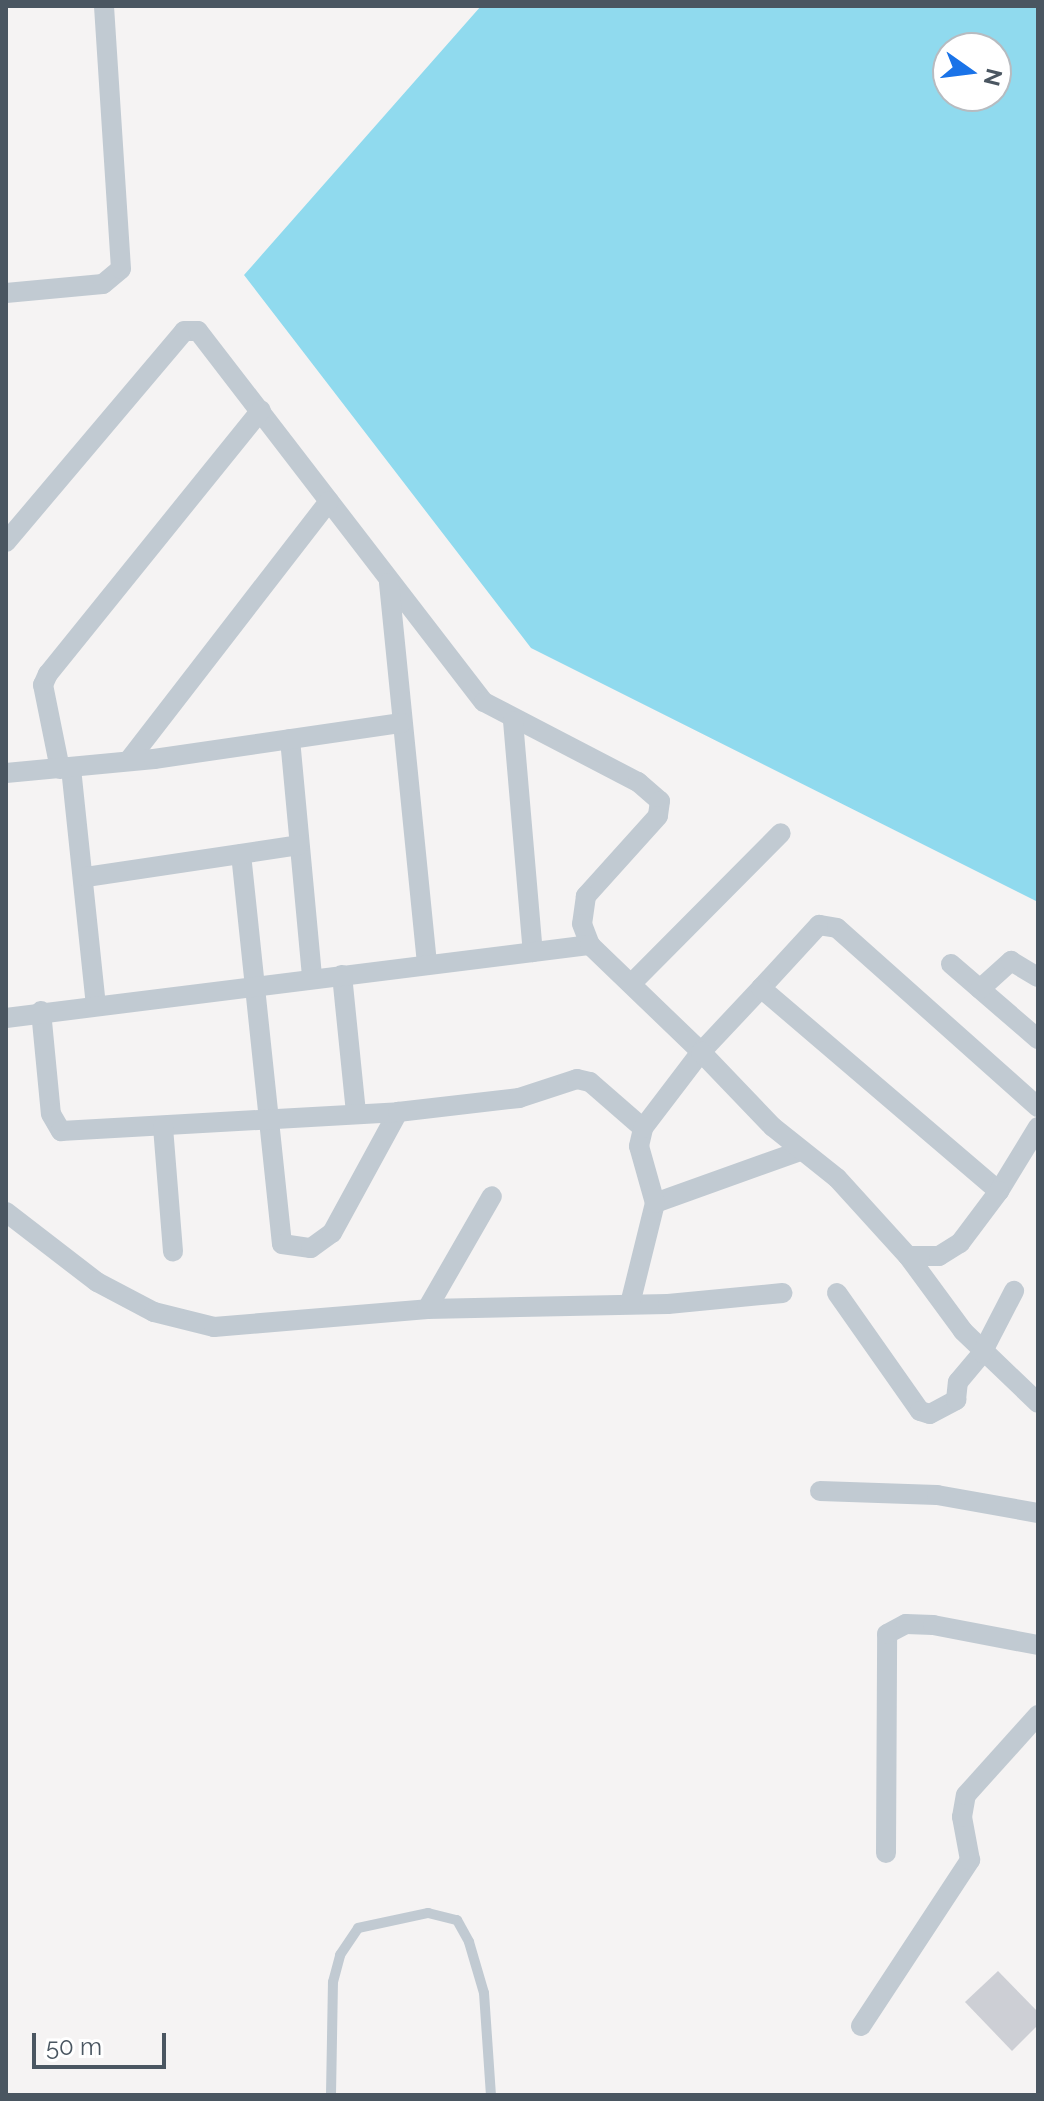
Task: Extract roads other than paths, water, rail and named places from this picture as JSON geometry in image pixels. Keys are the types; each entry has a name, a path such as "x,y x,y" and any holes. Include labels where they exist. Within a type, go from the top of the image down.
{"street":[{"path":"6,293 103,284 121,269 104,6"},
{"path":"6,542 184,331 198,331 465,681 513,721 638,782 660,801 658,816 586,896 582,924 590,945 800,1151 837,1178 908,1256 982,1353 1038,1403"},
{"path":"96,1004 86,877 65,769 43,685 48,674 261,410"},
{"path":"129,760 329,501"},
{"path":"389,583 427,964"},
{"path":"513,721 533,952"},
{"path":"6,773 65,769 401,723"},
{"path":"290,739 312,978"},
{"path":"632,983 781,833"},
{"path":"86,877 299,845"},
{"path":"241,854 258,985 279,1239 288,1249 311,1248 332,1233 398,1112"},
{"path":"630,1304 655,1203 639,1146 643,1128 701,1052 819,925 837,928 1038,1107"},
{"path":"6,1018 96,1004 590,945"},
{"path":"980,989 1011,961 1038,977"},
{"path":"951,964 1038,1039"},
{"path":"342,975 356,1113"},
{"path":"761,988 999,1191"},
{"path":"41,1011 51,1114 61,1131 398,1112 519,1098 577,1079 590,1082 643,1128"},
{"path":"163,1127 173,1252"},
{"path":"908,1256 939,1256 960,1243 999,1191 1038,1127"},
{"path":"655,1203 800,1151"},
{"path":"427,1309 492,1196"},
{"path":"6,1212 97,1282 185,1321 237,1328 427,1309 630,1304 782,1293"},
{"path":"837,1293 924,1414 953,1402 958,1382 982,1353 1014,1291"},
{"path":"820,1491 937,1495 1038,1513"},
{"path":"886,1853 887,1634 906,1624 933,1625 1038,1645"},
{"path":"861,2026 970,1860 962,1817 972,1784 1038,1715"}],"lane":[{"path":"331,2095 333,1982 340,1955 358,1928 428,1913 457,1920 469,1942 484,1993 491,2095"}],"water":[{"path":"481,6 1038,6 1038,902 531,648 244,275"}]}
